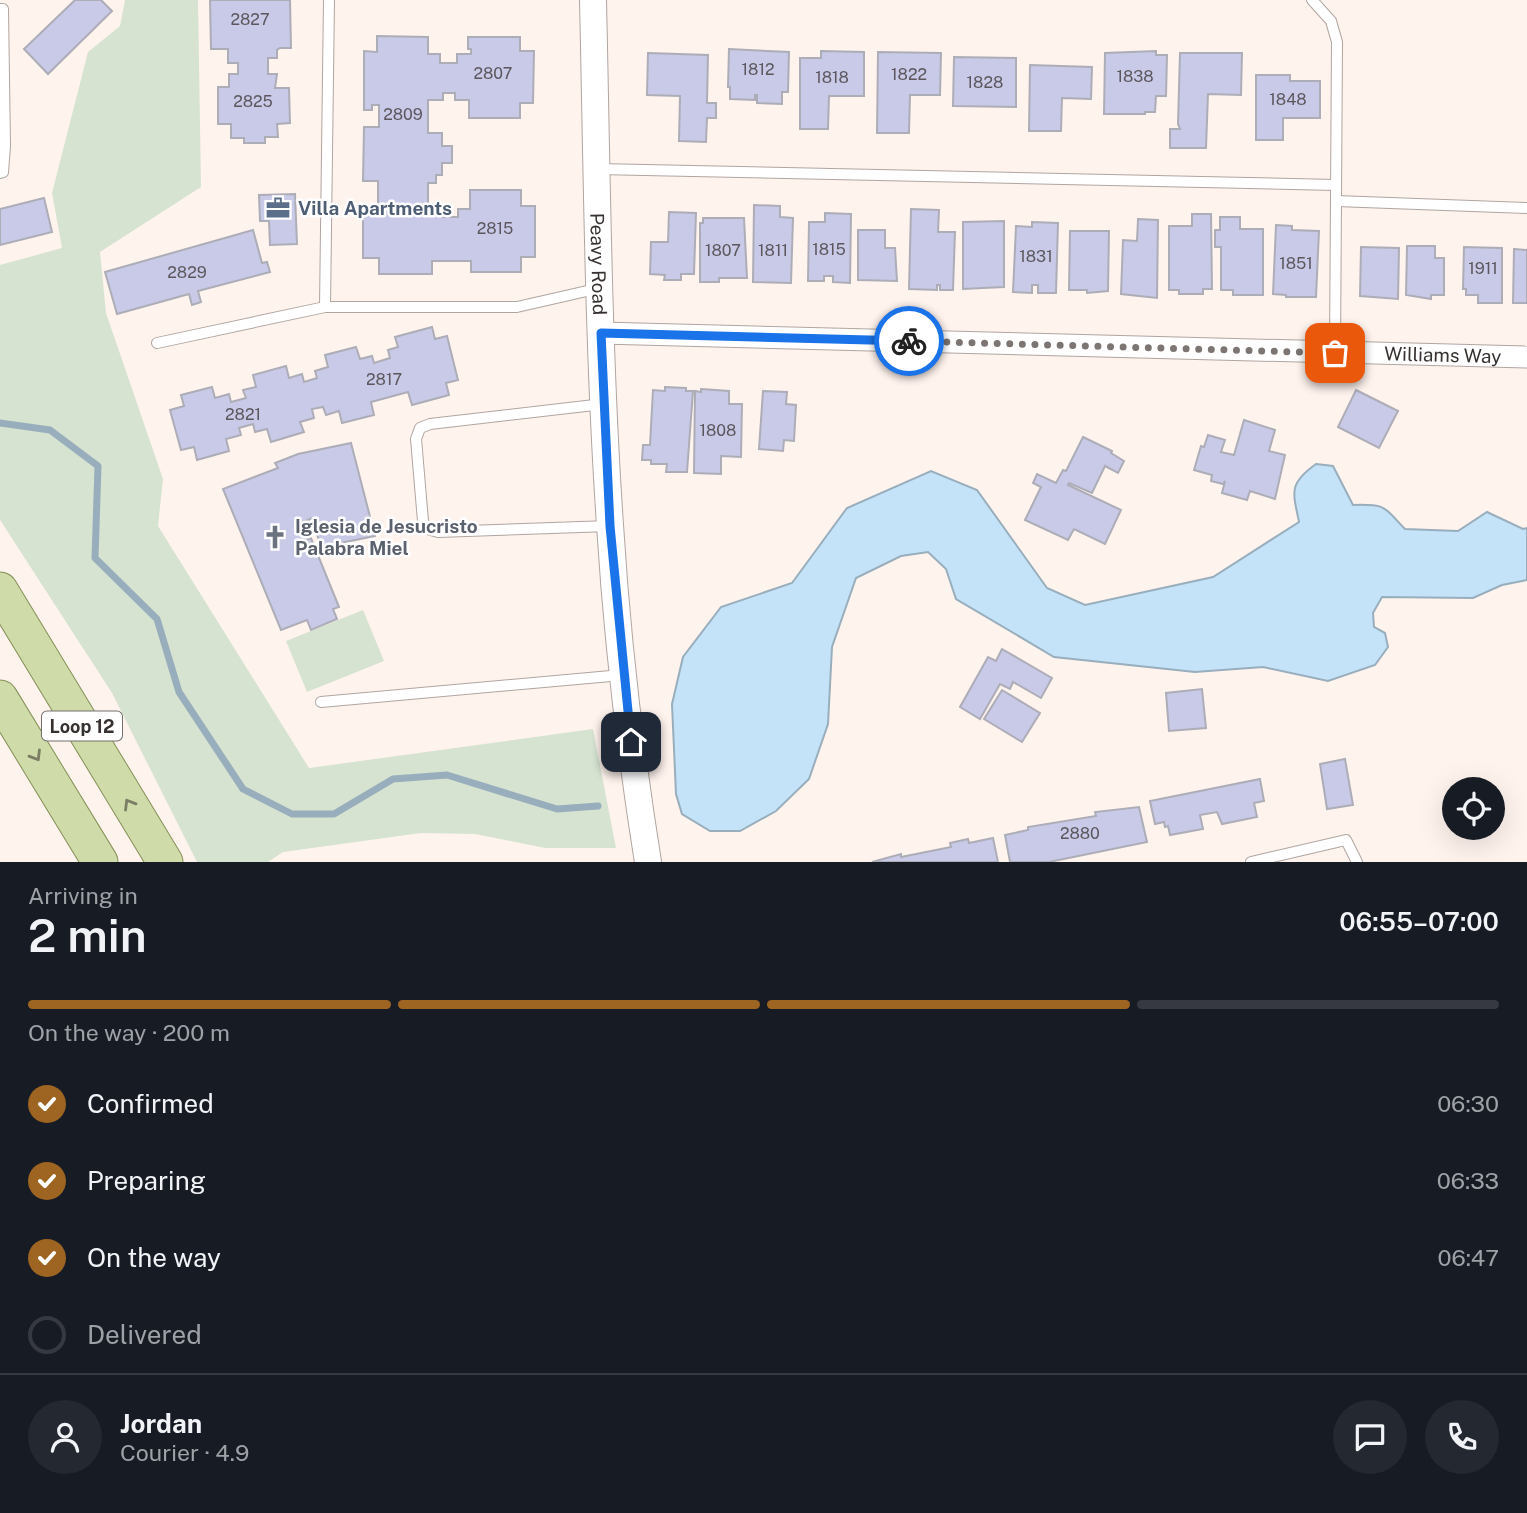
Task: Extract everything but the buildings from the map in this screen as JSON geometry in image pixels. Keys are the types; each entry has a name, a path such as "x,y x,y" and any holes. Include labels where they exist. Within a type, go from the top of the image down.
{"main road":[{"name":"Loop 12","path":"0,590 165,862"},
{"name":"Loop 12","path":"0,698 100,862"}],"street":[{"name":"Peavy Road","path":"593,0 603,404 610,526 623,675 648,862"},
{"name":"Williams Way","path":"601,333 1527,357"}],"lane":[{"path":"325,307 330,0"},
{"path":"1312,0 1331,21 1337,42 1335,353"},
{"path":"0,9 3,9 5,146 0,173"},
{"path":"597,169 1336,185"},
{"path":"1336,201 1527,208"},
{"path":"157,343 325,307 517,307 600,288"},
{"path":"603,404 430,424 420,428 416,439 423,521 427,529 438,532 610,526"},
{"path":"321,702 623,675"},
{"path":"1251,862 1346,840 1357,862"}],"green space":[{"path":"125,0 198,0 201,187 100,252 106,313 163,479 158,526 309,768 593,729 616,848 545,848 475,834 421,833 283,852 268,862 197,862 112,693 0,520 0,265 62,248 52,193 88,52 120,26"},
{"path":"363,610 384,661 307,692 286,641"}],"water":[{"path":"1316,464 1333,466 1353,505 1383,508 1405,529 1458,531 1487,512 1523,529 1527,528 1527,580 1502,585 1473,598 1382,597 1373,613 1374,627 1385,633 1388,647 1375,665 1328,681 1263,667 1195,672 1054,657 956,599 946,569 928,552 901,556 856,578 832,647 828,724 809,779 776,811 740,831 710,831 682,814 676,794 672,704 683,657 721,607 792,583 847,508 931,471 977,490 1047,588 1085,605 1213,577 1299,522 1295,489 1301,477"}],"waterway":[{"path":"0,423 50,430 98,466 95,558 157,619 179,692 243,789 292,814 334,814 393,779 447,775 557,809 598,806"}],"way so far":[{"path":"909,341 1335,353"}],"place":[{"name":"Villa Apartments","path":"278,208"},
{"name":"Iglesia de Jesucristo Palabra Miel","path":"275,537"}],"route":[{"path":"631,742 610,526 601,333 909,341"}]}
